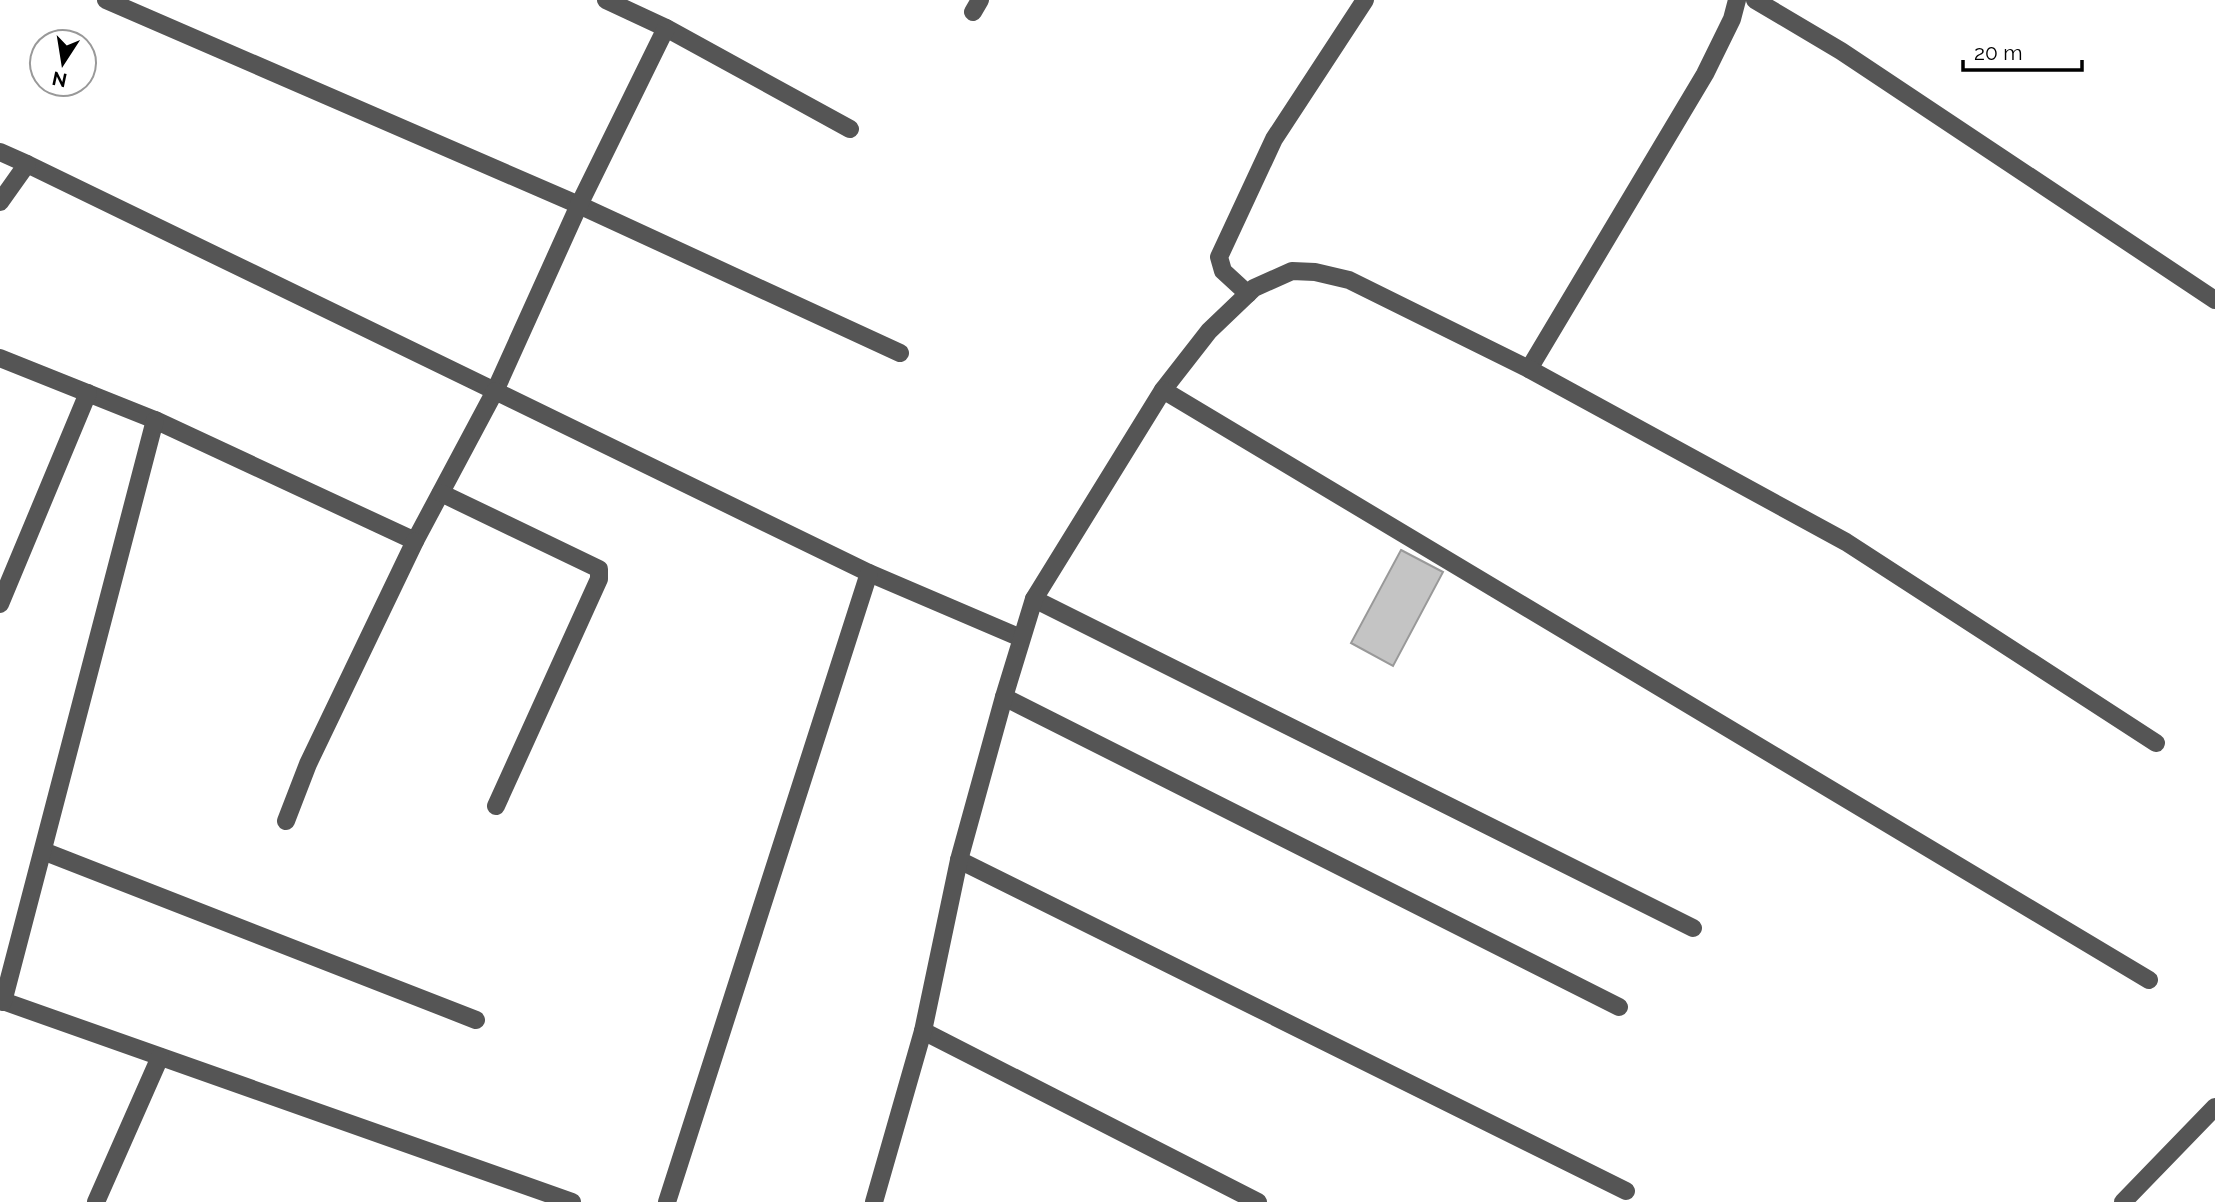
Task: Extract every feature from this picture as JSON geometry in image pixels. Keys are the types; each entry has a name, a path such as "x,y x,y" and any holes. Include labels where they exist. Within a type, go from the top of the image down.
{"street":[{"path":"106,0 579,205 900,353"},
{"path":"606,0 666,28 850,129"},
{"path":"1248,294 1223,271 1219,257 1274,139 1365,0"},
{"path":"1529,369 1705,74 1732,19 1737,0"},
{"path":"1755,0 1841,51 2215,300"},
{"path":"286,821 308,764 415,541 495,391 579,205 666,28"},
{"path":"0,152 869,573 1021,638"},
{"path":"0,202 27,164"},
{"path":"874,1202 923,1031 959,860 1034,599 1163,390 1209,331 1254,288 1292,271 1315,272 1349,280 1529,369 1846,542 2156,743"},
{"path":"0,358 155,420 415,541"},
{"path":"1163,390 2149,980"},
{"path":"0,604 88,393"},
{"path":"155,420 43,851 1,1001 572,1202"},
{"path":"441,493 599,569 599,579 496,806"},
{"path":"667,1202 869,573"},
{"path":"1034,599 1693,928"},
{"path":"1004,697 1619,1007"},
{"path":"43,851 476,1020"},
{"path":"959,860 1626,1191"},
{"path":"923,1031 1258,1202"},
{"path":"96,1202 160,1057"},
{"path":"2123,1202 2215,1107"}],"building":[{"path":"1401,550 1443,572 1393,666 1351,643"}]}
